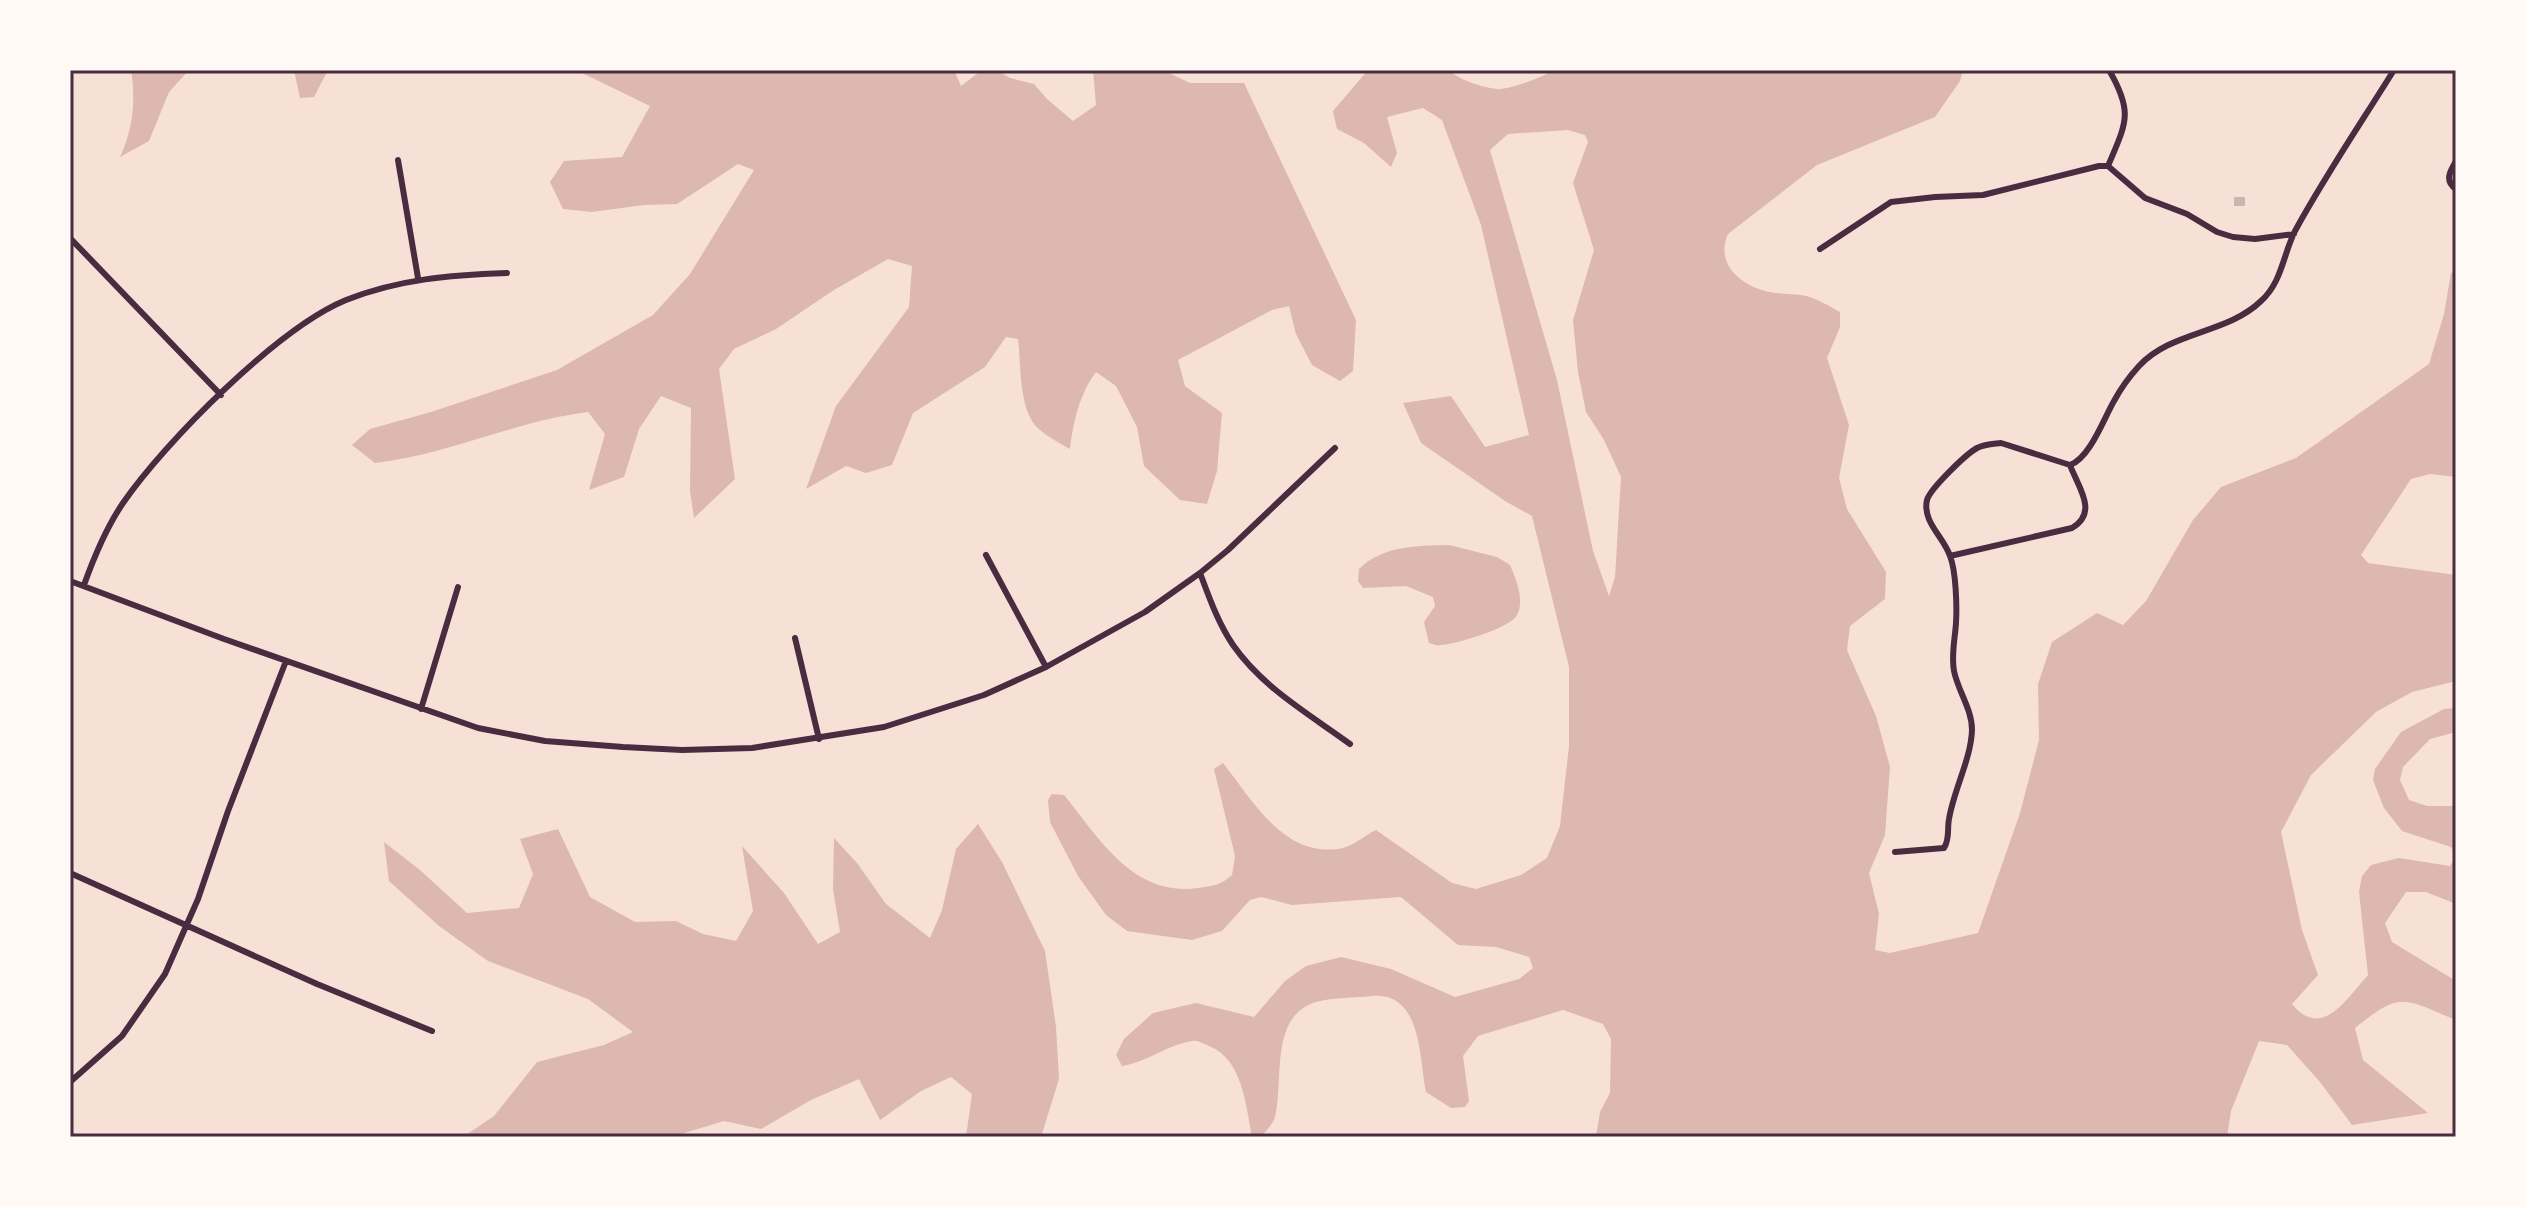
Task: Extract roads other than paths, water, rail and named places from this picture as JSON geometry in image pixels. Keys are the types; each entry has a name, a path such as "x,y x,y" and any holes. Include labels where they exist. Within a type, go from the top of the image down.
{"street":[{"path":"2108,166 2126,119 2122,93 2109,70"},
{"path":"1895,852 1944,848 1948,842 1948,821 1957,784 1971,742 1969,713 1954,671 1952,653 1956,622 1950,556 1931,522 1927,501 1930,492 1971,452 1989,444 2001,443 2070,465 2079,461 2121,389 2145,360 2184,338 2252,310 2281,273 2294,234 2394,70"},
{"path":"398,160 418,278"},
{"path":"2456,161 2449,181 2456,189"},
{"path":"1820,249 1891,202 1983,195 2099,166 2108,166 2145,198 2187,214 2217,232 2255,239 2294,234"},
{"path":"70,238 221,395"},
{"path":"84,585 95,555 122,504 167,447 258,361 319,314 382,287 418,278 507,273"},
{"path":"70,581 478,728 515,737 623,747 682,750 752,748 884,727 984,695 1046,667 1145,612 1200,573 1335,448"},
{"path":"1950,556 2072,528 2080,523 2085,517 2086,506 2070,465"},
{"path":"986,555 1046,667"},
{"path":"1200,573 1226,632 1248,664 1267,684 1350,744"},
{"path":"421,709 458,587"},
{"path":"795,638 819,739"},
{"path":"70,1082 122,1036 165,974 187,926 286,661"},
{"path":"70,873 317,984 432,1031"}]}
